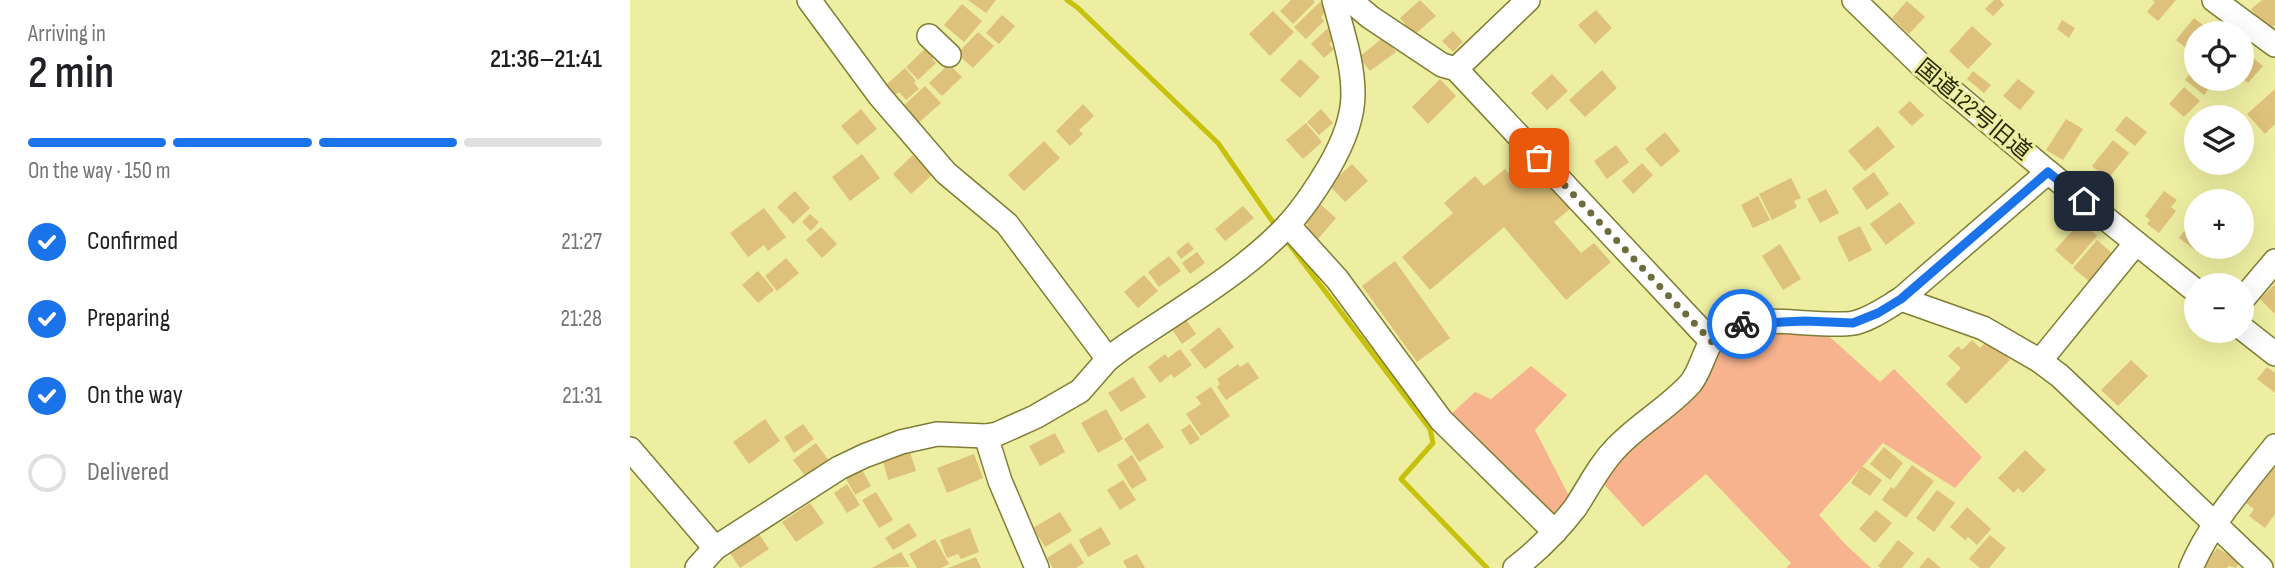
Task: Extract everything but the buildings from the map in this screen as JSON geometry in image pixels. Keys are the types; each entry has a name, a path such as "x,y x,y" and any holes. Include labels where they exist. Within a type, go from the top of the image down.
{"street":[{"path":"809,0 873,87 946,173 1007,224 1108,359"},
{"path":"697,568 715,548 839,468 863,456 901,442 937,434 997,434 1035,417 1080,391 1108,359 1258,253 1288,225 1314,191 1334,159 1347,130 1353,96 1351,76 1334,0"},
{"path":"1350,0 1370,17 1442,65 1456,69 1712,342"},
{"path":"1456,69 1528,0"},
{"name":"国道122号旧道","path":"1854,0 1921,65 2184,281"},
{"path":"2214,0 2275,45"},
{"path":"929,36 949,55"},
{"path":"1515,568 1555,532 1576,506 1592,477 1618,446 1669,405 1692,381 1719,331 1732,324 1805,321 1853,323 1878,313 1901,299 2048,172"},
{"path":"1288,225 1337,279 1441,420 1555,532"},
{"path":"2040,361 2136,243"},
{"path":"2254,286 2275,261"},
{"path":"1901,299 1983,328 2040,361 2060,376 2261,568"},
{"path":"2254,337 2275,354"},
{"path":"986,436 1000,481 1037,568"},
{"path":"2191,568 2197,551 2215,524 2275,446"},
{"path":"630,449 715,548"}],"shaded area":[{"path":"1733,326 1822,330 1880,382 1894,369 1982,457 1955,488 1883,443 1819,515 1871,568 1786,568 1791,563 1706,474 1643,527 1602,482"},
{"path":"1531,366 1567,395 1535,430 1570,498 1551,517 1450,415 1475,392 1491,399"}],"waterway":[{"path":"1067,0 1218,143 1277,228"},
{"path":"1283,236 1430,429 1433,443 1401,479 1487,568"}],"way so far":[{"path":"1539,158 1712,342 1719,331 1732,324 1742,324"}],"route":[{"path":"1742,324 1805,321 1853,323 1878,313 1901,299 2048,172 2084,201"}]}
